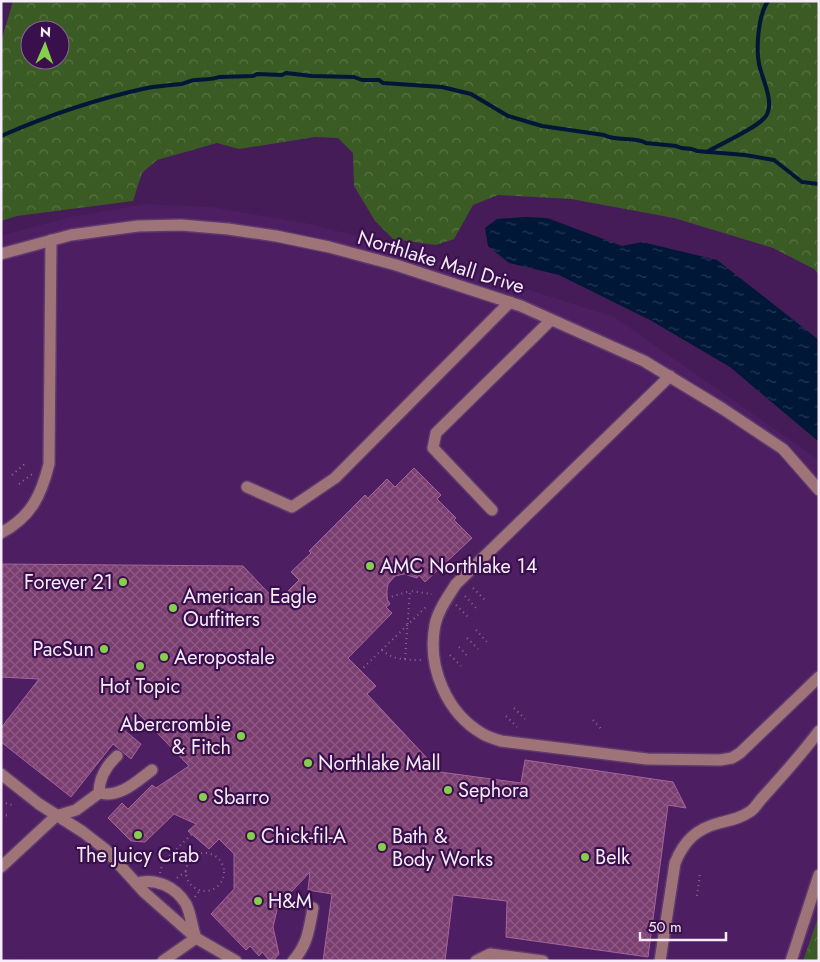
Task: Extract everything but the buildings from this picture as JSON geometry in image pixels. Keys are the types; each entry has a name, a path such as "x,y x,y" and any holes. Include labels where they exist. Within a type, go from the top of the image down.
{"street":[{"name":"Northlake Mall Drive","path":"1,254 71,235 138,226 181,225 276,236 396,265 510,302 644,361 782,449 819,490"},
{"path":"1,533 24,517 38,500 49,464 50,240"},
{"path":"247,487 292,507 335,478 510,302"},
{"path":"492,510 433,448 436,433 551,320"},
{"path":"670,376 456,584 443,606 435,625 434,650 437,674 445,695 464,718 482,734 501,741 647,759 720,760 732,758 740,753 819,677"},
{"path":"660,961 675,862 687,839 717,824 734,821 753,810 819,731"},
{"path":"1,867 56,816 76,810 99,793 101,778 111,761 117,756"},
{"path":"99,793 108,795 116,793 127,788 152,770"},
{"path":"1,774 17,788 105,849 145,893 196,938 236,961"},
{"path":"791,961 819,875"},
{"path":"136,883 146,880 159,882 170,887 186,906 196,938"},
{"path":"293,961 303,950 308,937 313,908"},
{"path":"163,961 196,938"},
{"path":"476,961 490,954 543,961"}],"path":[{"path":"12,475 27,462"},
{"path":"19,484 35,472"},
{"path":"474,588 485,600"},
{"path":"405,659 410,591"},
{"path":"387,598 410,591 432,594"},
{"path":"465,596 476,608"},
{"path":"456,605 468,617"},
{"path":"360,671 427,606"},
{"path":"476,630 487,642"},
{"path":"467,638 478,649"},
{"path":"458,646 469,658"},
{"path":"382,650 391,656 426,660"},
{"path":"450,655 461,666"},
{"path":"514,708 525,719"},
{"path":"506,716 517,727"},
{"path":"592,720 603,731"},
{"path":"1,802 12,805"},
{"path":"1,814 9,816"},
{"path":"160,875 163,862 192,834"},
{"path":"200,854 212,854 221,861 224,874 218,885 213,889 200,890 189,882 186,871 190,860 200,854"},
{"path":"173,880 186,871"},
{"path":"697,896 700,874"},
{"path":"193,902 200,890"}],"shaded area":[{"path":"146,204 210,207 305,223 373,240 614,317 819,460 819,941 812,961 1,961 1,236 66,218"}],"green space":[{"path":"13,1 819,1 819,275 814,269 773,248 674,218 571,199 498,195 473,205 454,239 436,245 393,239 375,221 354,186 353,153 338,138 315,137 239,149 217,143 157,160 142,173 133,201 17,216 1,221 1,42"},
{"path":"819,915 819,961 803,961"}],"water":[{"path":"547,218 622,246 642,242 717,260 819,340 819,442 730,367 650,320 559,275 509,263 488,246 485,228 497,219"}],"waterway":[{"path":"707,152 755,126 766,116 769,97 759,64 758,49 760,23 768,1"},
{"path":"1,136 73,108 147,88 219,77 253,76 257,74 282,75 286,73 354,77 362,80 379,80 383,83 442,87 471,94 508,116 542,126 676,146 697,151 745,155 774,160 802,182 819,184"}],"place":[{"name":"AMC Northlake 14","path":"370,566"},
{"name":"Forever 21","path":"123,582"},
{"name":"American Eagle Outfitters","path":"173,608"},
{"name":"PacSun","path":"104,649"},
{"name":"Aeropostale","path":"164,657"},
{"name":"Hot Topic","path":"140,666"},
{"name":"Abercrombie & Fitch","path":"241,736"},
{"name":"Northlake Mall","path":"308,763"},
{"name":"Sephora","path":"448,790"},
{"name":"Sbarro","path":"203,797"},
{"name":"The Juicy Crab","path":"138,835"},
{"name":"Chick-fil-A","path":"251,836"},
{"name":"Bath & Body Works","path":"382,847"},
{"name":"Belk","path":"585,857"},
{"name":"H&M","path":"258,901"}]}
